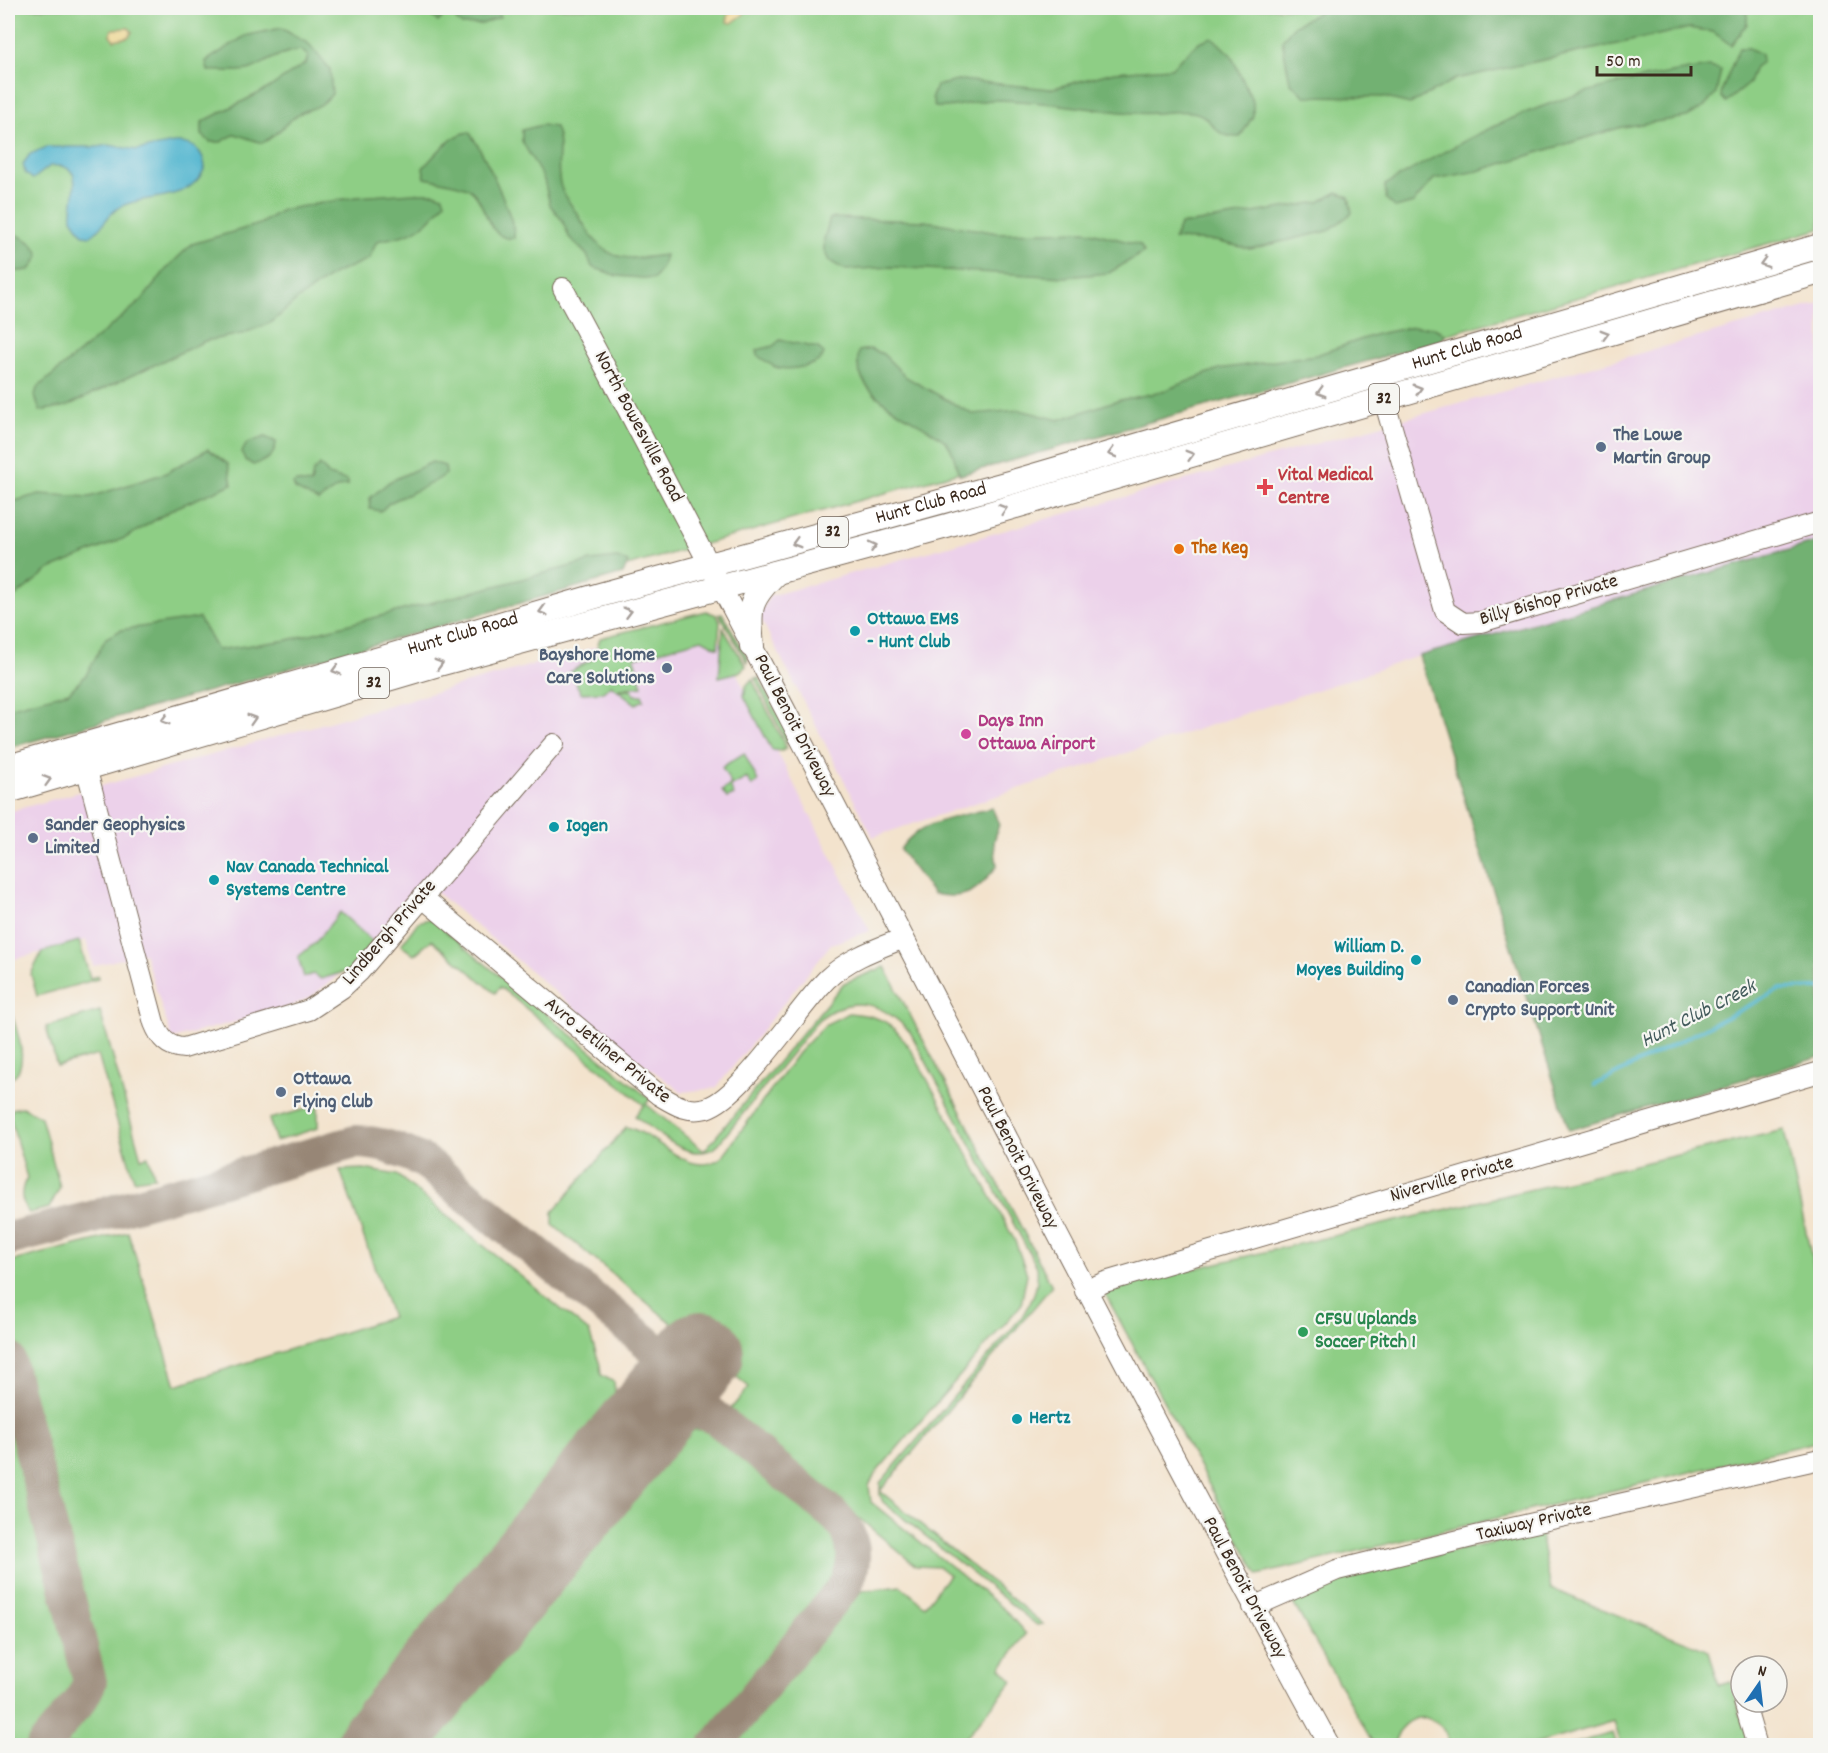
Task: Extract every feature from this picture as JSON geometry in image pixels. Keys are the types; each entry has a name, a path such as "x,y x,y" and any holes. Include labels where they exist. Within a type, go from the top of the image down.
{"main road":[{"name":"Hunt Club Road","path":"8,767 588,598 717,576 776,573 947,526 1821,246"},
{"name":"Hunt Club Road","path":"8,791 425,668 717,576 1381,387 1821,272"},
{"path":"752,645 749,621 753,599 776,573"}],"street":[{"name":"North Bowesville Road","path":"563,288 717,576"},
{"name":"Billy Bishop Private","path":"1381,387 1445,611 1463,623 1481,622 1821,522"},
{"name":"Paul Benoit Driveway","path":"717,576 1085,1291 1253,1607 1330,1746"},
{"name":"Lindbergh Private","path":"80,745 154,1023 159,1036 173,1046 184,1048 302,1012 322,1003 359,972 554,744"},
{"name":"Avro Jetliner Private","path":"422,897 659,1095 682,1109 705,1108 728,1096 828,979 857,956 903,938"},
{"name":"Niverville Private","path":"1085,1291 1105,1282 1821,1072"},
{"name":"Taxiway Private","path":"1253,1607 1337,1570 1487,1533 1685,1494 1821,1459"},
{"path":"1748,1714 1757,1746"}],"shaded area":[{"path":"1820,303 1820,541 1419,656 873,837 759,615 770,596"},
{"path":"707,616 870,931 831,944 716,1088 682,1092 627,1052 424,882 351,966 312,996 290,1007 172,1039 144,953 93,966 86,940 8,961 8,812"}],"green space":[{"path":"8,8 1820,8 1820,229 8,741"},
{"path":"422,8 438,8 442,18 438,22"},
{"path":"453,8 498,8 500,17 482,24 462,25 456,20"},
{"path":"1326,8 1747,8 1747,24 1731,45 1713,32 1690,28 1456,79 1410,104 1382,97 1305,96 1290,82 1282,40 1295,25"},
{"path":"281,28 309,44 330,69 332,94 317,107 296,116 262,143 235,134 221,142 210,142 202,135 202,122 267,89 306,63 308,56 301,50 294,51 242,71 208,71 206,61 245,36"},
{"path":"1212,37 1231,55 1253,102 1253,116 1240,137 1222,134 1204,117 1191,112 1118,112 994,100 935,107 932,97 936,86 961,80 1050,89 1114,72 1171,68 1199,42"},
{"path":"1739,48 1749,48 1761,54 1762,62 1755,67 1749,83 1726,102 1721,96 1722,90"},
{"path":"1709,67 1721,70 1716,94 1704,107 1687,117 1622,127 1478,171 1434,179 1413,203 1396,208 1386,199 1385,185 1465,141 1527,112 1608,86"},
{"path":"542,125 555,127 559,142 558,172 561,187 587,230 604,249 612,254 634,258 665,255 662,267 654,279 617,276 592,267 587,255 569,237 562,220 550,205 544,180 522,141 522,130"},
{"path":"469,132 504,201 510,216 514,238 504,237 497,233 491,226 479,200 467,188 425,178 423,168 438,152 455,137"},
{"path":"1337,192 1349,197 1352,213 1328,231 1250,249 1215,241 1174,239 1180,225 1319,202"},
{"path":"435,193 443,196 445,202 423,226 400,236 377,241 369,259 334,274 297,300 272,322 242,334 205,341 67,406 40,411 35,396 37,388 142,300 168,267 192,244 260,224 282,210 356,197"},
{"path":"830,218 925,221 998,233 1087,231 1140,245 1144,252 1109,273 1065,277 891,267 846,270 829,261 824,250 824,239"},
{"path":"8,230 27,240 37,251 39,256 30,270 8,272"},
{"path":"1412,327 1433,327 1445,334 1443,340 960,475 951,449 946,442 874,394 864,381 858,367 859,351 871,349 883,354 906,377 972,414 1020,410 1059,420 1115,401 1161,392 1219,369 1316,355 1377,334"},
{"path":"780,340 818,348 824,353 822,358 811,365 795,368 775,367 758,356 757,350 773,346"},
{"path":"265,437 276,442 272,455 253,465 245,460 242,452 247,443"},
{"path":"208,449 228,464 232,484 175,508 127,537 50,569 8,602 8,503 39,494 90,497 166,473"},
{"path":"432,462 445,466 446,474 389,503 380,511 370,509 370,498 389,482"},
{"path":"320,465 329,475 348,481 348,485 337,488 318,501 295,489 293,484 296,482 311,484 313,472"},
{"path":"1820,541 1820,1057 1569,1130 1419,656"},
{"path":"617,558 628,562 623,574 8,748 8,708 69,692 86,675 106,638 121,630 199,618 217,650 288,640 591,561"},
{"path":"706,611 717,615 720,622 718,648 702,639 634,658 642,686 616,689 611,685 603,692 581,693 570,672 594,658 600,638"},
{"path":"722,613 748,658 747,662 719,614"},
{"path":"723,628 746,666 739,672 719,677"},
{"path":"755,678 759,678 788,734 787,744"},
{"path":"752,679 786,748 782,751 772,750 744,696 746,686"},
{"path":"632,689 634,695 642,695 644,700 636,704 618,690"},
{"path":"744,753 758,781 752,786 747,778 730,787 734,795 727,798 722,791 731,784 722,767"},
{"path":"992,808 999,824 994,842 997,866 977,888 970,892 955,896 933,894 900,850 907,840 928,826"},
{"path":"340,912 373,942 351,970 321,979 313,974 304,977 298,957 315,943"},
{"path":"429,919 438,922 445,931 650,1099 646,1104 704,1151 844,983 885,967 1052,1286 880,1491 880,1483 1021,1318 1031,1300 1037,1282 1037,1267 910,1032 878,1008 855,1004 843,1006 831,1012 818,1020 716,1147 706,1151 695,1152 674,1144 635,1116 644,1105 500,987 495,993 432,940 414,955 401,945 418,922"},
{"path":"79,941 90,978 98,976 98,979 37,996 31,974 42,952"},
{"path":"8,1003 18,1033 21,1056 16,1074 8,1080"},
{"path":"100,1011 141,1158 148,1156 155,1177 134,1180 98,1055 57,1066 46,1027"},
{"path":"849,1013 862,1014 888,1024 901,1036 914,1055 1015,1241 1027,1274 1021,1305 875,1474 869,1486 871,1502 1007,1612 1026,1634 1001,1668 1013,1681 959,1745 735,1745 861,1591 901,1586 925,1606 949,1575 939,1567 916,1566 730,1410 749,1387 553,1225 553,1212 626,1127 638,1131 674,1154 698,1164 710,1163 722,1157 798,1053 826,1024"},
{"path":"318,1106 318,1128 276,1141 269,1119"},
{"path":"22,1107 41,1117 60,1187 49,1208 29,1213 22,1196 27,1178 10,1117 12,1109"},
{"path":"1784,1130 1820,1296 1820,1441 1258,1575 1103,1290"},
{"path":"364,1169 397,1175 589,1332 601,1375 614,1382 618,1420 349,1745 57,1745 103,1689 8,1318 8,1262 128,1232 176,1385 392,1317 340,1170"},
{"path":"8,1400 78,1664 74,1691 29,1745 8,1745"},
{"path":"706,1429 836,1533 839,1575 700,1745 409,1745 664,1433"},
{"path":"880,1491 1043,1624 1037,1625 883,1502"},
{"path":"1540,1534 1551,1589 1709,1651 1719,1685 1729,1682 1729,1714 1740,1714 1749,1745 1621,1745 1614,1721 1533,1745 1449,1745 1443,1729 1438,1724 1424,1718 1416,1718 1401,1728 1393,1745 1373,1743 1292,1601 1322,1588 1383,1568"},
{"path":"1613,1733 1617,1745 1569,1745"}],"sand":[{"path":"739,8 745,11 744,14 732,23 727,22 729,12"},
{"path":"129,28 132,32 128,37 114,40 110,35 113,29"}],"water":[{"path":"174,143 191,145 202,155 205,167 198,179 178,193 128,204 117,209 91,236 83,235 72,219 75,184 70,170 62,166 50,166 33,179 25,173 23,164 30,154 47,147 108,145 137,150"}],"waterway":[{"name":"Hunt Club Creek","path":"1595,1085 1781,989 1820,988"}],"taxiway":[{"path":"8,1239 87,1219 355,1142 391,1148 425,1162 649,1344 677,1383 695,1401 833,1514 846,1529 853,1555 846,1584 715,1746"},
{"path":"8,1358 90,1682 82,1698 43,1746"},
{"path":"564,1525 630,1443 659,1417 672,1411 690,1410 717,1419"}],"runway":[{"path":"379,1746 701,1354"}],"place":[{"name":"The Lowe Martin Group","path":"1601,447"},
{"name":"Vital Medical Centre","path":"1265,487"},
{"name":"The Keg","path":"1179,549"},
{"name":"Ottawa EMS - Hunt Club","path":"855,631"},
{"name":"Bayshore Home Care Solutions","path":"667,668"},
{"name":"Days Inn Ottawa Airport","path":"966,734"},
{"name":"Iogen","path":"554,827"},
{"name":"Sander Geophysics Limited","path":"33,838"},
{"name":"Nav Canada Technical Systems Centre","path":"214,880"},
{"name":"William D. Moyes Building","path":"1416,960"},
{"name":"Canadian Forces Crypto Support Unit","path":"1453,1000"},
{"name":"Ottawa Flying Club","path":"281,1092"},
{"name":"CFSU Uplands Soccer Pitch 1","path":"1303,1332"},
{"name":"Hertz","path":"1017,1419"}]}
